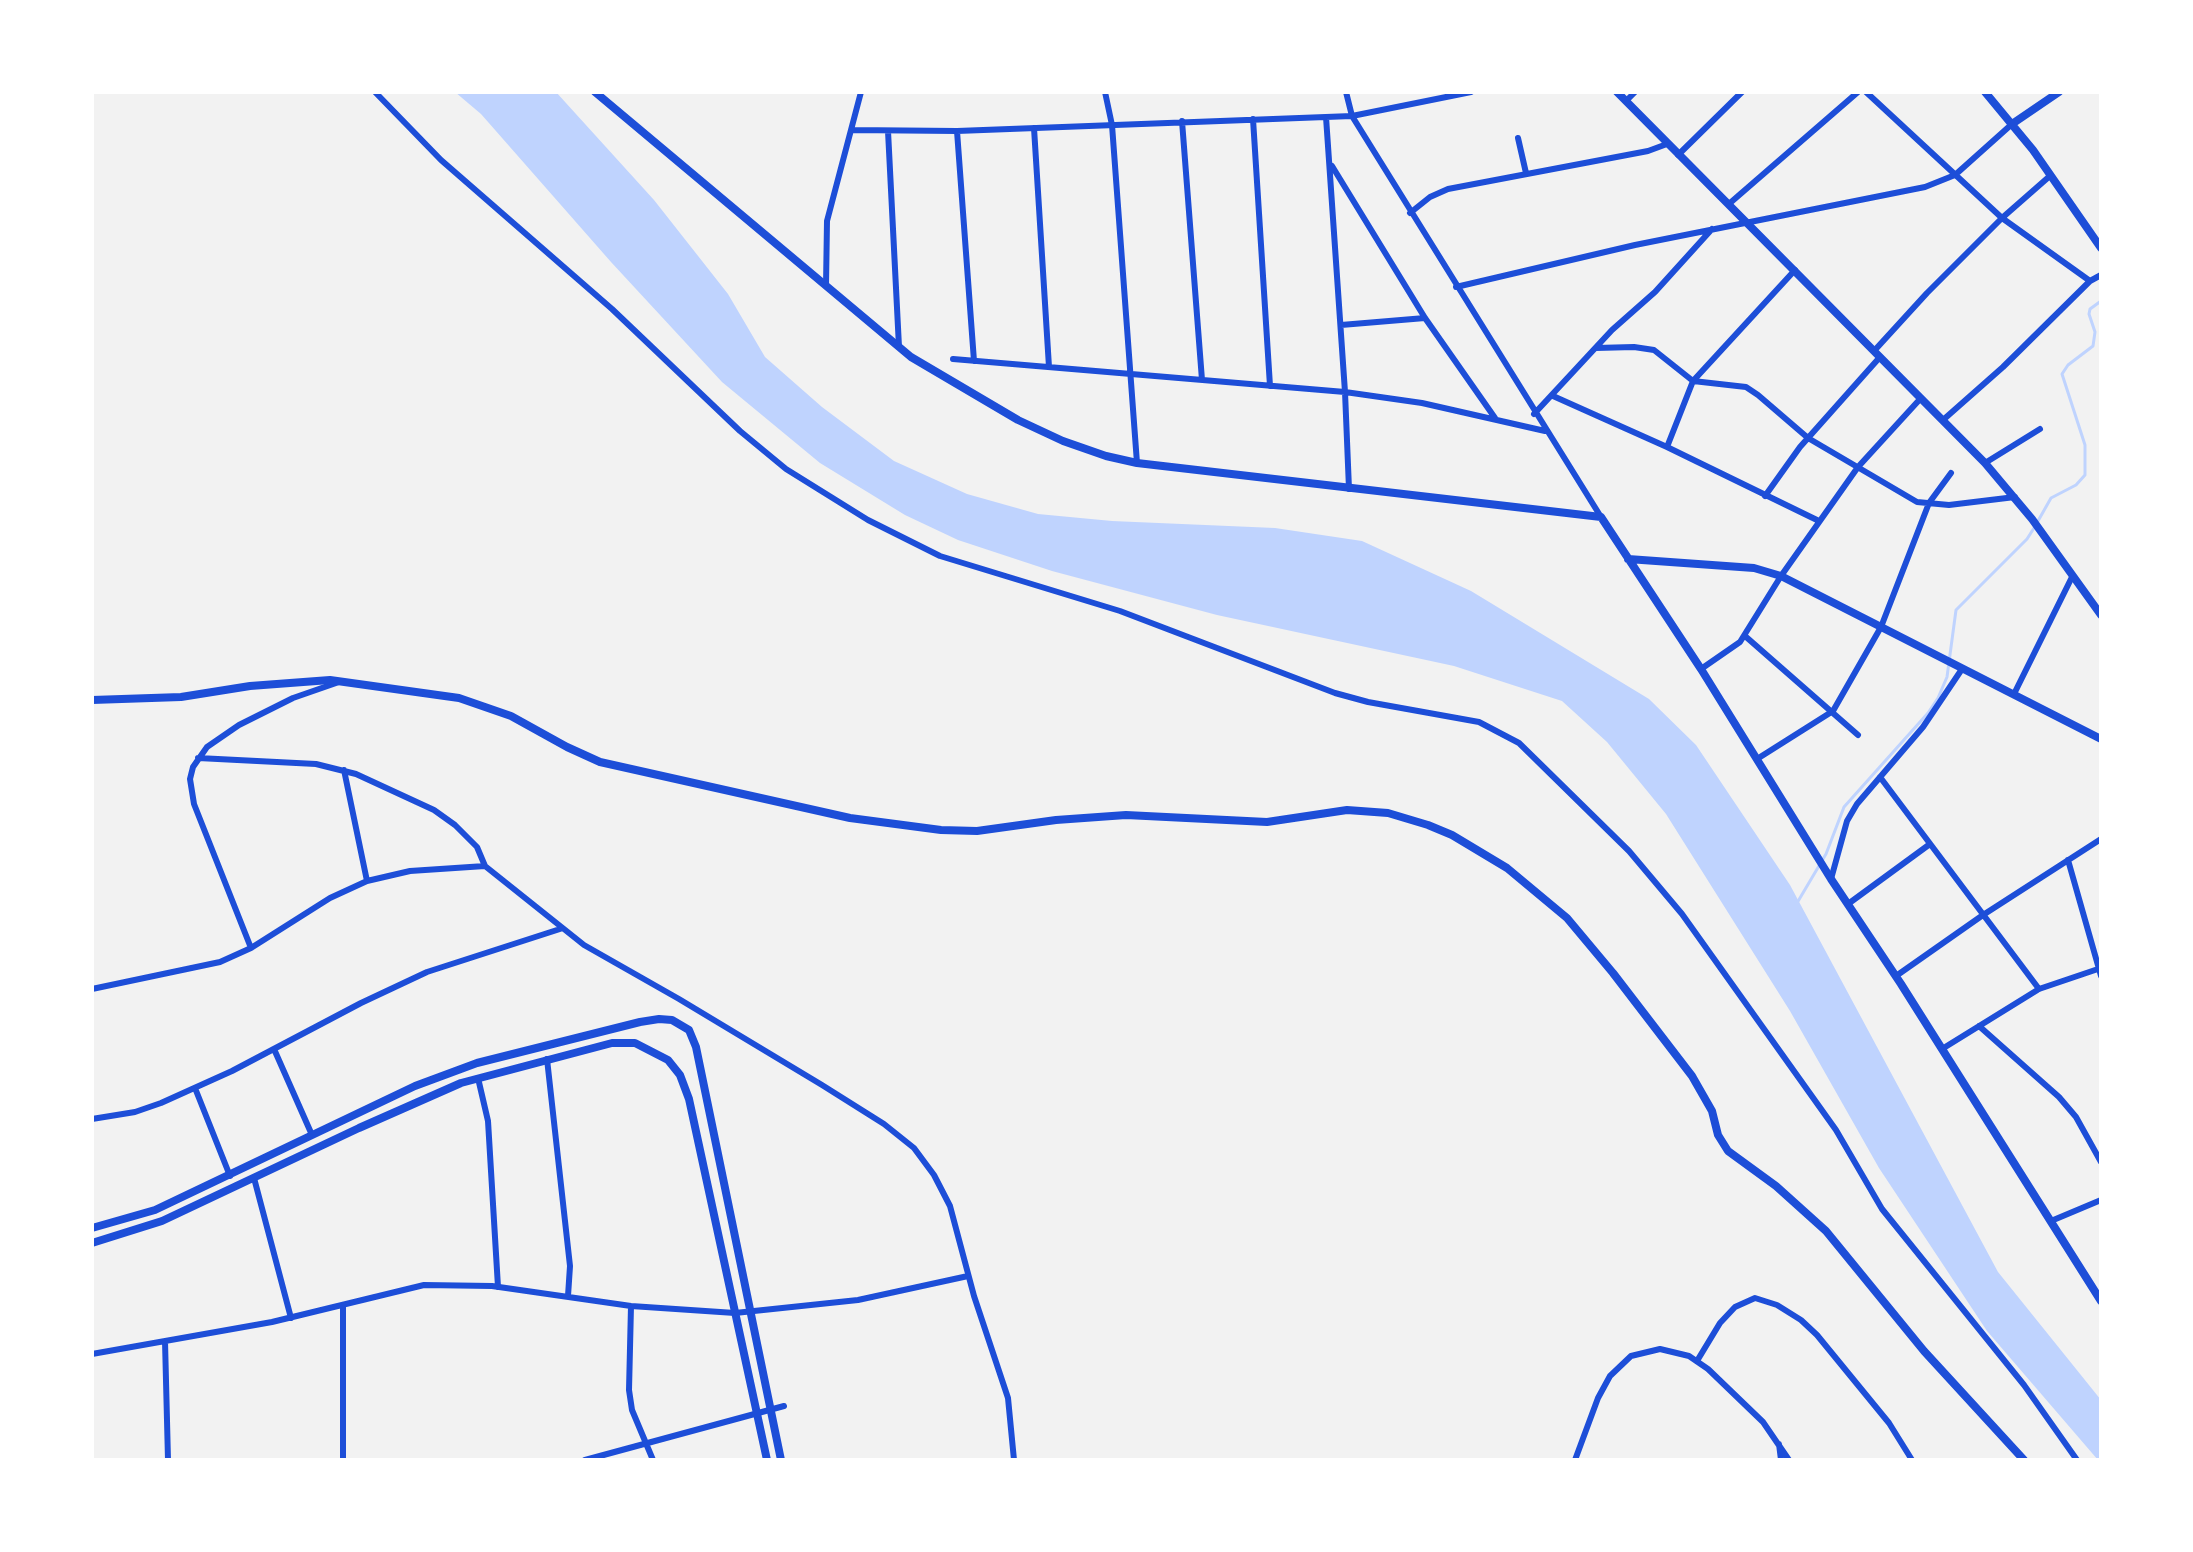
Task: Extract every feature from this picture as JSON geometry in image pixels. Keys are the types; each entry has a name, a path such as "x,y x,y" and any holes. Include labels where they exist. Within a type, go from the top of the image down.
{"street":[{"path":"375,92 458,176 603,301 740,431 803,480 868,520 940,556 1120,611 1335,693 1479,722 1519,743 1629,851 1682,914 1836,1130 1882,1209 2024,1385 2077,1460"},
{"path":"595,92 899,348 938,375 1018,420 1084,450 1137,463 1601,517"},
{"path":"826,286 825,233 861,92"},
{"path":"1105,92 1112,125 1137,463"},
{"path":"1346,92 1352,116 1534,414 1701,669 1831,879 1896,976 2101,1301"},
{"path":"851,130 957,131 1352,116 1471,92"},
{"path":"1617,92 1985,463 2032,519 2101,615"},
{"path":"1626,101 1635,92"},
{"path":"1678,155 1742,92"},
{"path":"1730,203 1858,92"},
{"path":"1866,92 2002,218 2090,281"},
{"path":"1985,92 2051,175 2101,248"},
{"path":"1456,287 1588,255 1925,187 1955,175 2012,124 2059,92"},
{"path":"1326,117 1349,489"},
{"path":"1253,119 1270,386"},
{"path":"1182,121 1202,380"},
{"path":"1034,128 1049,367"},
{"path":"888,131 899,348"},
{"path":"957,131 974,361"},
{"path":"1518,138 1526,173"},
{"path":"1410,213 1440,191 1648,151 1667,144"},
{"path":"1329,163 1425,318 1495,418"},
{"path":"1765,496 1808,438 1927,293 2002,218 2051,175"},
{"path":"1534,414 1620,322 1655,292 1712,229"},
{"path":"1667,447 1693,381 1795,270"},
{"path":"1943,420 2003,367 2090,281 2101,275"},
{"path":"1341,325 1425,318"},
{"path":"1596,348 1654,350 1693,381 1746,387 1808,438 1917,502 1949,505 2015,497"},
{"path":"953,359 1345,392 1422,403 1545,431"},
{"path":"1553,396 1819,521"},
{"path":"1701,669 1734,648 1745,636 1781,576 1858,467 1921,398"},
{"path":"1985,463 2040,429"},
{"path":"1757,759 1833,711 1881,627 1929,503 1951,473"},
{"path":"1628,559 1754,568 1781,576 1802,584 2101,739"},
{"path":"2014,694 2072,577"},
{"path":"1745,636 1858,735"},
{"path":"1831,879 1847,821 1857,804 1923,727 1962,669"},
{"path":"251,948 194,804 190,779 198,758 218,738 293,698 339,682"},
{"path":"92,700 181,697 281,683 339,682 475,702 511,716 600,762 808,809 911,828 977,831 1056,820 1126,815 1250,823 1347,810 1409,818 1452,835 1507,868 1567,918 1692,1076 1712,1111 1718,1135 1728,1151 1776,1186 1826,1231 1924,1351 2024,1460"},
{"path":"198,758 316,764 344,770 391,788 434,810 477,847 485,866 560,929 809,1077 901,1136 914,1148 944,1191 1008,1398 1014,1460"},
{"path":"344,770 367,881"},
{"path":"1880,777 2039,989"},
{"path":"1896,976 2101,839"},
{"path":"1848,904 1930,844"},
{"path":"1942,1049 2039,989 2100,971 2068,860"},
{"path":"92,989 220,962 251,948 330,898 367,881 410,871 485,866"},
{"path":"92,1119 135,1112 195,1088 427,972 560,929"},
{"path":"92,1228 155,1210 415,1086 477,1063 640,1022 659,1019 682,1024 689,1030 696,1047 781,1460"},
{"path":"1979,1026 2059,1097 2076,1117 2101,1162"},
{"path":"92,1243 145,1228 405,1106 478,1078 623,1042 647,1047 668,1060 680,1075 692,1109 767,1460"},
{"path":"274,1049 312,1135"},
{"path":"547,1059 570,1266 568,1296"},
{"path":"478,1078 488,1121 498,1287"},
{"path":"195,1088 230,1176"},
{"path":"254,1178 291,1318"},
{"path":"2051,1221 2101,1200"},
{"path":"92,1354 291,1318 424,1285 498,1287 631,1306 735,1313 858,1300 968,1276"},
{"path":"1697,1361 1720,1323 1735,1307 1755,1298 1777,1305 1817,1335 1889,1423 1912,1460"},
{"path":"343,1305 343,1460"},
{"path":"631,1306 629,1390 632,1410 653,1460"},
{"path":"165,1341 168,1460"},
{"path":"1575,1460 1604,1386 1625,1360 1638,1353 1660,1349 1697,1361 1751,1409 1778,1440 1789,1460"},
{"path":"585,1460 784,1406"},
{"path":"1778,1440 1781,1460"}],"water":[{"path":"455,92 556,92 654,200 728,294 765,357 822,407 894,461 967,494 1038,514 1112,521 1275,528 1362,541 1471,591 1649,699 1696,745 1790,885 1998,1272 2101,1400 2101,1460 1987,1331 1879,1168 1790,1011 1666,814 1607,742 1562,701 1454,666 1217,615 1052,571 958,540 905,515 820,463 722,382 481,114"}],"waterway":[{"path":"2038,521 2051,498 2076,485 2085,475 2085,445 2062,374 2068,365 2093,346 2095,332 2089,314 2090,309 2101,301"},
{"path":"1797,903 1826,854 1844,807 1938,698 1947,677 1956,610 2027,539 2034,528"}]}
